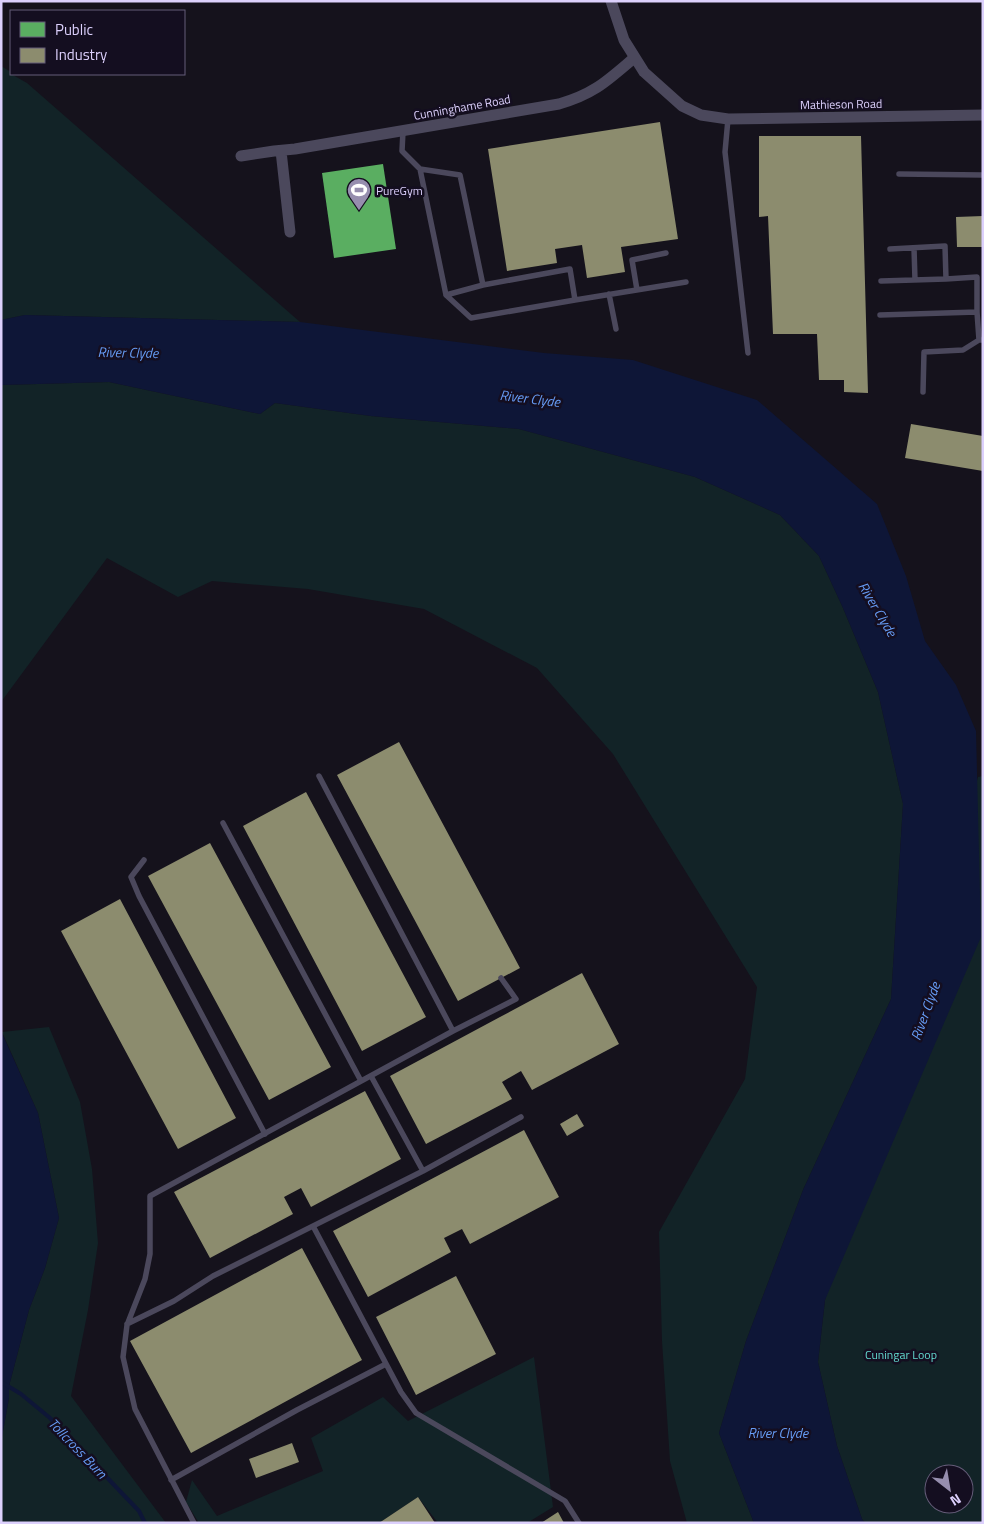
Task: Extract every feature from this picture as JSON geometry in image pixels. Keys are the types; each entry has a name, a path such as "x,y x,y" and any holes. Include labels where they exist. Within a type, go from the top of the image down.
{"street":[{"name":"Mathieson Road","path":"611,1 624,40 644,72 682,106 701,115 728,119 983,115"},
{"name":"Cunninghame Road","path":"241,156 404,131 558,104 589,94 607,82 634,58"},
{"path":"281,151 290,232"}],"lane":[{"path":"728,119 725,152 748,353"},
{"path":"404,131 402,150 420,169 446,295 471,318 686,282"},
{"path":"420,169 460,175 483,285"},
{"path":"899,174 983,175"},
{"path":"890,249 945,246 946,279"},
{"path":"914,248 914,280"},
{"path":"637,290 632,260 666,252"},
{"path":"446,295 483,285 570,269 575,300"},
{"path":"881,281 977,277 981,340 963,350 924,352 923,392"},
{"path":"609,294 616,330"},
{"path":"880,315 978,312"},
{"path":"320,776 453,1031"},
{"path":"223,822 361,1081"},
{"path":"144,860 131,877 139,896 265,1134"},
{"path":"194,1523 135,1409 123,1356 127,1324 145,1279 150,1254 150,1196 453,1031 516,999 501,978"},
{"path":"371,1076 423,1171"},
{"path":"127,1324 174,1301 213,1276 423,1171 521,1117"},
{"path":"313,1226 401,1392 416,1413 565,1501 579,1523"},
{"path":"172,1480 297,1410 386,1364"}],"green space":[{"path":"1,66 10,71 10,75 27,83 300,322 25,315 1,320"},
{"path":"109,382 260,414 275,403 371,416 519,429 695,477 780,515 819,556 878,692 903,804 891,999 803,1190 746,1341 719,1433 754,1523 687,1523 670,1461 662,1341 659,1232 745,1079 757,987 613,754 537,668 424,609 308,589 212,581 178,597 107,558 1,702 1,385"},
{"name":"Cuningar Loop","path":"983,776 983,1523 865,1523 862,1519 837,1446 818,1362 825,1300 978,777"},
{"path":"49,1027 80,1102 92,1169 98,1243 88,1310 71,1396 166,1523 1,1523 1,1442 9,1398 9,1386 29,1310 45,1268 59,1218 38,1113 2,1032"},
{"path":"534,1357 553,1507 527,1523 438,1523 418,1497 379,1523 199,1523 186,1502 192,1480 217,1516 323,1471 311,1438 383,1397 408,1421"}],"water":[{"name":"River Clyde","path":"25,315 300,322 544,353 633,360 757,400 877,504 906,576 925,641 956,685 976,731 981,937 825,1300 818,1362 837,1446 865,1523 754,1523 719,1433 746,1341 803,1190 891,999 903,804 878,692 819,556 780,515 695,477 519,429 371,416 275,403 260,414 109,382 1,385 1,320"},
{"path":"1,1031 38,1113 59,1218 45,1268 29,1310 9,1386 9,1398 1,1442"}],"building: Public":[{"name":"PureGym","path":"383,164 396,249 334,258 322,173"}],"building: Industry":[{"path":"660,122 678,239 621,247 625,272 587,278 582,245 555,249 557,263 507,271 488,149"},
{"path":"759,136 861,136 868,393 844,392 844,380 819,380 817,334 773,334 768,216 759,217"},
{"path":"983,216 983,247 957,247 956,217"},
{"path":"911,424 983,436 983,471 905,458"},
{"path":"399,742 520,968 458,1001 337,775"},
{"path":"306,792 426,1017 362,1051 243,826"},
{"path":"210,843 331,1067 269,1100 148,876"},
{"path":"120,899 236,1118 178,1149 61,931"},
{"path":"582,973 619,1044 532,1090 521,1071 502,1082 512,1099 426,1144 390,1076"},
{"path":"365,1091 401,1159 311,1207 301,1188 284,1197 293,1214 210,1258 174,1192"},
{"path":"577,1114 584,1126 567,1136 560,1124"},
{"path":"524,1130 559,1197 470,1244 462,1229 444,1238 451,1252 368,1297 333,1231"},
{"path":"302,1248 362,1360 191,1453 130,1341"},
{"path":"456,1276 496,1354 416,1395 376,1317"},
{"path":"292,1443 299,1462 256,1478 249,1459"},
{"path":"418,1497 435,1523 379,1523"},
{"path":"558,1512 564,1523 541,1523"}],"waterway":[{"name":"Tollcross Burn","path":"1,1382 21,1394 50,1418 139,1511 145,1523"}],"place":[{"name":"PureGym","path":"359,211"}]}
